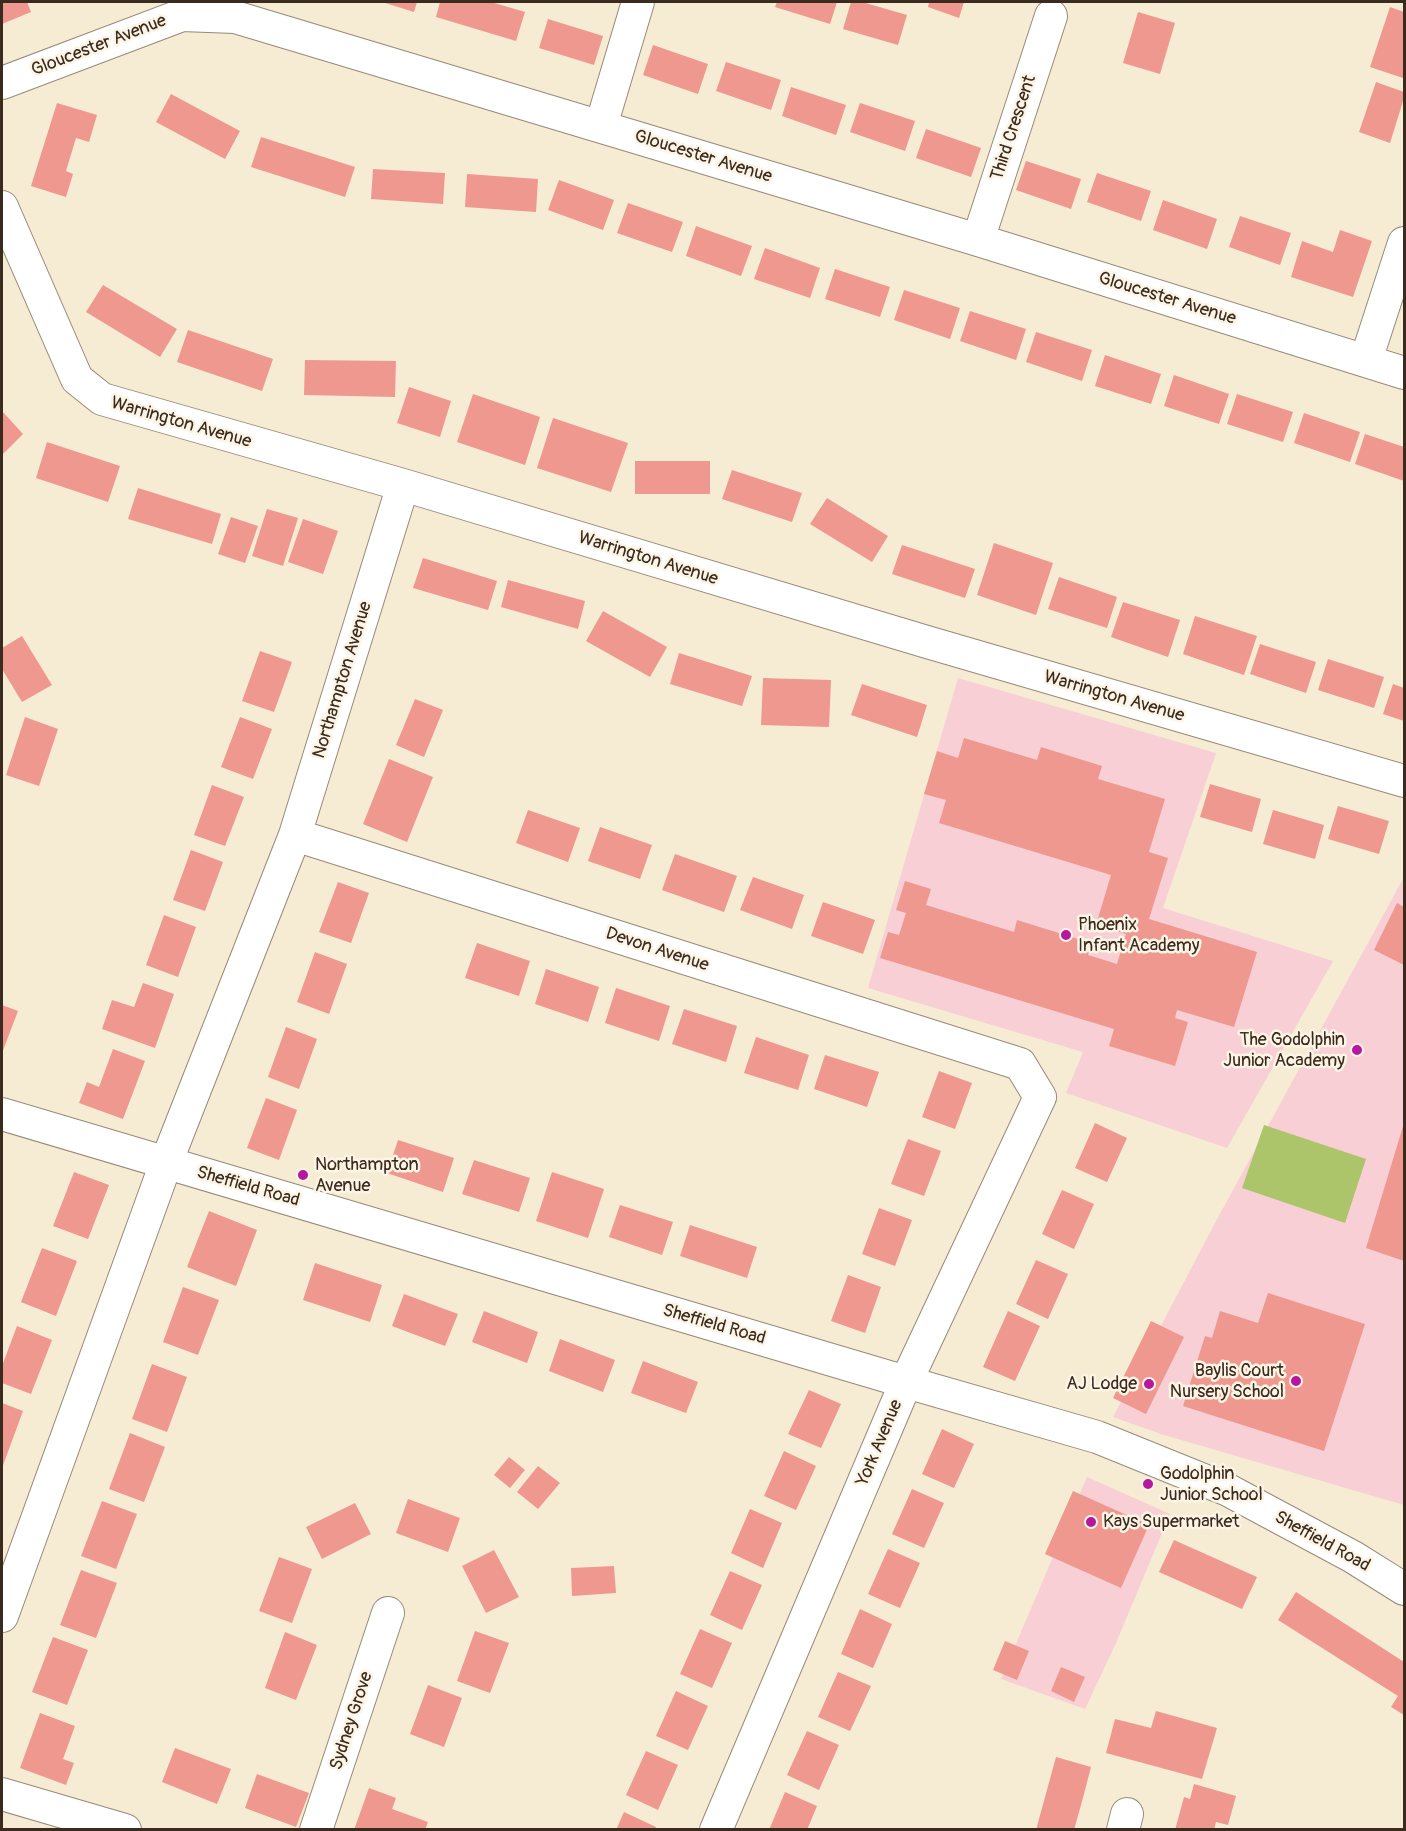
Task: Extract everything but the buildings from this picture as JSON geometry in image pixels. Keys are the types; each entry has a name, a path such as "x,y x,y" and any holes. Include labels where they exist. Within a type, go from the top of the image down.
{"street":[{"path":"601,126 638,2"},
{"name":"Gloucester Avenue","path":"2,83 182,8 235,17 978,240 1404,373"},
{"name":"Third Crescent","path":"978,240 1051,16"},
{"name":"Warrington Avenue","path":"2,207 77,379 102,399 403,485 916,639 1404,781"},
{"path":"1366,360 1404,243"},
{"name":"Northampton Avenue","path":"2,1616 166,1163 295,835 403,485"},
{"name":"Devon Avenue","path":"295,835 1020,1064"},
{"name":"York Avenue","path":"716,1830 906,1382 1040,1097 1020,1064"},
{"name":"Sheffield Road","path":"2,1114 1098,1437 1228,1490 1353,1557 1404,1589"},
{"name":"Sydney Grove","path":"316,1830 388,1613"},
{"path":"2,1794 125,1830"}],"shaded area":[{"name":"Phoenix Infant Academy","path":"958,678 1216,753 1163,908 1333,961 1227,1148 1066,1093 1083,1052 868,988"},
{"path":"1404,877 1404,1505 1161,1434 1113,1417 1215,1223"},
{"path":"1087,1477 1170,1514 1116,1643 1085,1709 1001,1679"}],"green space":[{"path":"1264,1125 1366,1159 1345,1223 1242,1188"}],"place":[{"name":"Phoenix Infant Academy","path":"1066,935"},
{"name":"The Godolphin Junior Academy","path":"1357,1050"},
{"name":"Northampton Avenue","path":"303,1175"},
{"name":"Baylis Court Nursery School","path":"1296,1381"},
{"name":"AJ Lodge","path":"1149,1384"},
{"name":"Godolphin Junior School","path":"1148,1484"},
{"name":"Kays Supermarket","path":"1091,1522"}]}
